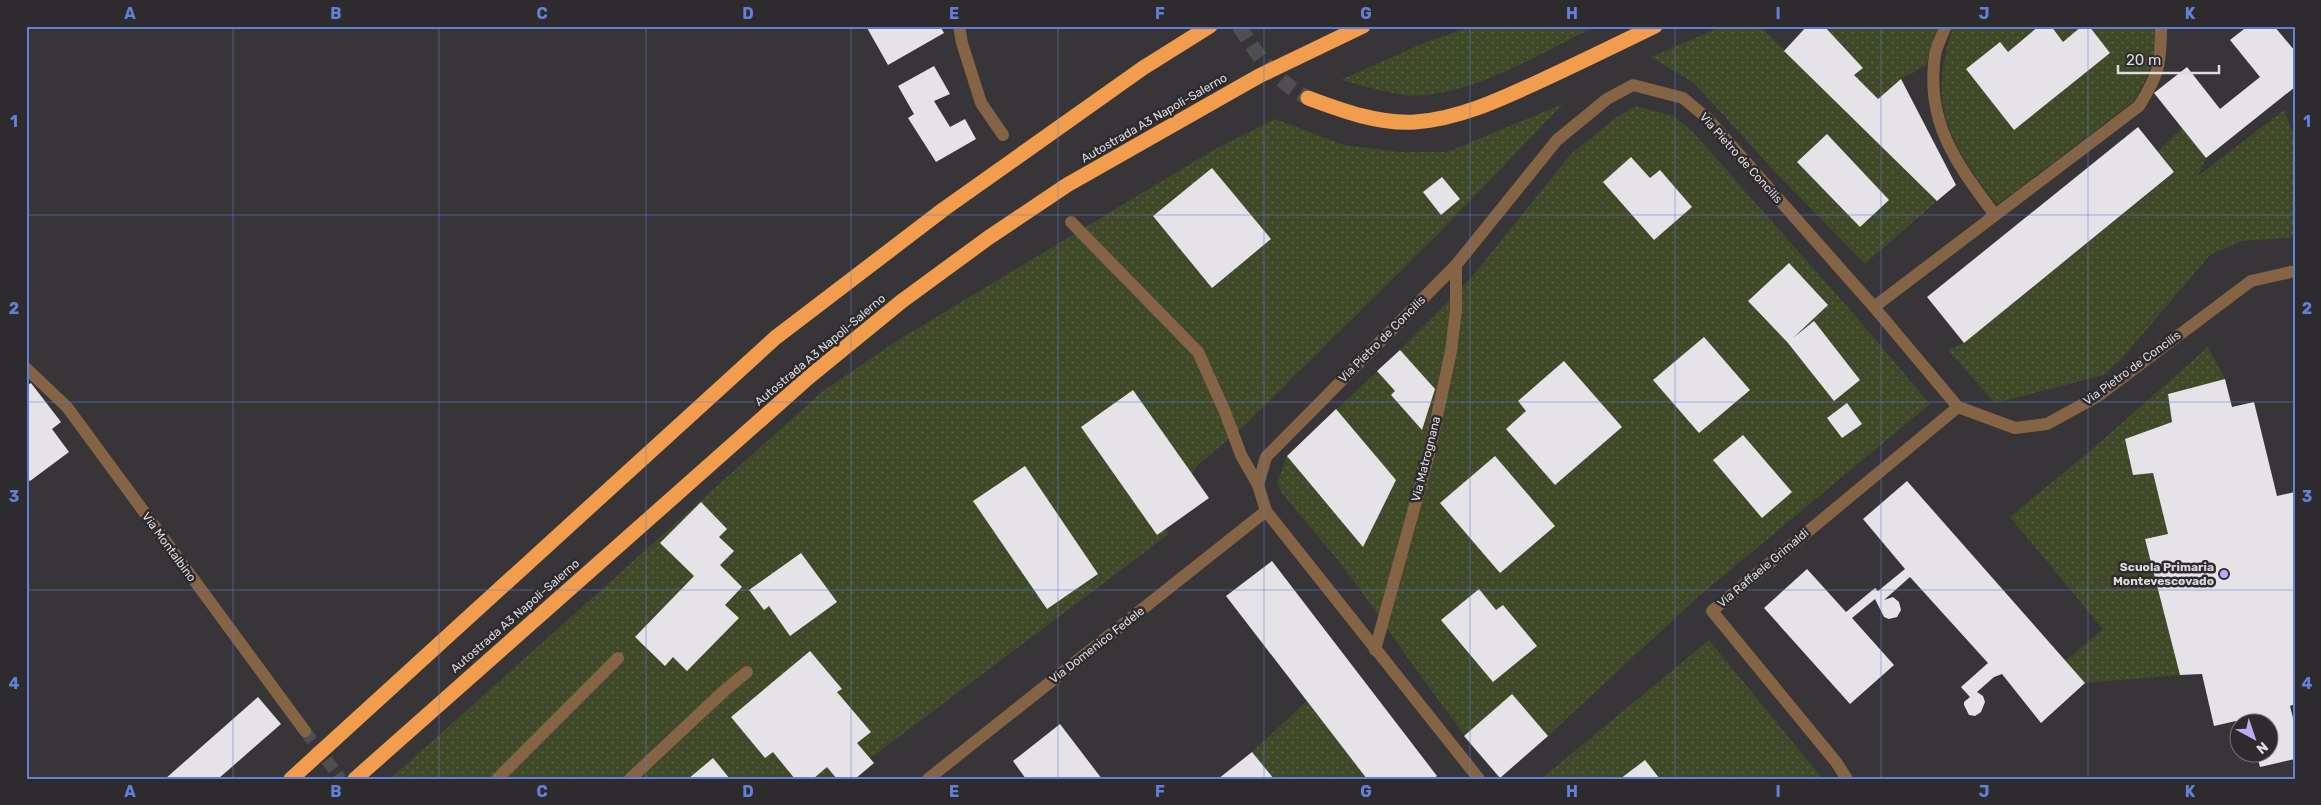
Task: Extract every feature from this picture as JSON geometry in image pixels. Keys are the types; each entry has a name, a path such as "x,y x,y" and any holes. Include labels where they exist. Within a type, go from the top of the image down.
{"highway":[{"path":"291,779 775,338 944,209 1143,68 1210,26"},
{"name":"Autostrada A3 Napoli-Salerno","path":"355,779 809,377 902,300 988,238 1067,185 1258,76 1363,26"},
{"path":"1308,98 1344,112 1377,120 1414,122 1439,118 1471,110 1512,94 1655,26"}],"street":[{"path":"958,26 981,103 1003,136"},
{"path":"1946,26 1935,55 1934,105 1942,131 1959,168 1995,215"},
{"path":"1874,307 2139,106 2154,82 2161,57 2161,26"},
{"name":"Via Pietro de Concilis","path":"1258,485 1266,457 1456,265 1557,140 1607,99 1633,86 1683,98 1707,118 1874,307 1958,407 2014,428 2047,424 2098,396 2251,281 2295,271"},
{"path":"1071,222 1198,352 1225,412 1241,455 1258,485 1266,511 1478,779"},
{"name":"Via Matrognana","path":"1375,650 1429,454 1451,351 1456,310 1456,265"},
{"name":"Via Montalbino","path":"26,368 67,407 305,731"},
{"name":"Via Raffaele Grimaldi","path":"1847,779 1836,762 1712,611 1958,407"},
{"name":"Via Domenico Fedele","path":"928,779 1266,511"},
{"path":"497,779 618,658"},
{"path":"630,779 724,691 747,672"}],"green space":[{"path":"1474,26 1596,26 1528,61 1477,83 1452,90 1427,95 1404,95 1341,80 1426,42"},
{"path":"1723,26 1760,26 1937,201 1865,264 1775,172 1694,83 1651,57"},
{"path":"1824,26 1938,26 1926,65 1901,79 1878,99 1854,75 1863,68"},
{"path":"1954,26 2153,26 2155,46 2148,74 2134,101 1997,205 1966,162 1947,122 1942,101 1942,78"},
{"path":"1563,104 1433,239 1243,427 1198,465 1158,518 1169,534 872,757 847,779 390,779 823,391 903,337 1217,148 1275,119 1344,145 1400,152 1447,152"},
{"path":"1636,106 1674,116 1693,132 1859,320 1930,404 1699,596 1500,778 1445,710 1352,578 1282,493 1277,482 1287,456 1400,350 1471,278 1571,154 1618,116"},
{"path":"2284,110 2295,138 2295,237 2243,241 2211,254 2123,357 2104,375 1995,403 1948,350 1964,343 2174,173 2157,152 2182,128 2206,158 2198,176"},
{"path":"2208,347 2225,379 2168,393 2172,422 2125,439 2133,475 2153,473 2168,534 2145,540 2180,675 2085,683 2065,661 2103,629 2010,517 2090,451"},
{"path":"1709,640 1823,779 1541,779"},
{"path":"1307,701 1367,779 1274,779 1252,752"}],"building":[{"path":"866,26 940,26 944,33 888,65"},
{"path":"1807,26 1824,26 1863,68 1854,75 1878,99 1901,79 1956,185 1937,201 1784,51"},
{"path":"2039,26 2051,26 2063,42 2082,26 2089,26 2110,53 2014,130 1966,69 2000,42 2008,52"},
{"path":"2248,26 2274,26 2295,51 2295,87 2206,158 2154,93 2187,67 2220,109 2260,77 2230,40"},
{"path":"934,66 950,94 934,101 950,127 965,119 976,139 936,162 908,118 914,114 898,86"},
{"path":"2138,127 2174,172 1964,343 1927,297"},
{"path":"1827,134 1889,200 1860,227 1797,162"},
{"path":"1631,157 1650,178 1660,170 1692,207 1654,240 1603,182"},
{"path":"1212,168 1271,239 1212,288 1153,216"},
{"path":"1442,177 1460,199 1441,215 1423,192"},
{"path":"1789,263 1828,305 1793,338 1814,321 1860,380 1834,401 1788,343 1748,301"},
{"path":"1704,337 1750,390 1699,433 1653,380"},
{"path":"1400,350 1435,389 1422,430 1391,395 1395,391 1377,371"},
{"path":"1564,361 1622,427 1555,485 1506,429 1526,411 1518,401"},
{"name":"Scuola Primaria Montevescovado","path":"2225,379 2232,407 2254,402 2277,496 2295,492 2295,704 2290,706 2295,726 2295,759 2260,767 2259,762 2278,762 2278,712 2228,712 2228,723 2214,726 2202,674 2180,675 2145,539 2168,534 2153,473 2133,475 2125,439 2172,422 2168,394"},
{"path":"31,383 61,422 52,429 69,452 30,481 26,477 26,386"},
{"path":"1133,390 1209,498 1157,535 1081,427"},
{"path":"1847,403 1862,424 1842,438 1827,418"},
{"path":"1336,409 1396,480 1363,547 1287,456"},
{"path":"1743,435 1792,492 1762,518 1713,460"},
{"path":"1495,456 1555,526 1500,573 1440,503"},
{"path":"1025,466 1098,574 1047,609 973,501"},
{"path":"1907,481 2085,683 2041,723 2002,674 1994,677 1977,692 1983,696 1985,702 1981,712 1975,716 1969,715 1964,702 1970,697 1961,687 1988,663 1910,577 1884,600 1893,597 1899,602 1901,610 1897,617 1889,619 1884,617 1875,599 1852,618 1894,665 1850,704 1764,608 1807,569 1846,612 1875,588 1878,591 1905,569 1863,519"},
{"path":"701,502 727,529 719,537 734,551 720,565 742,587 725,605 739,618 687,671 673,657 665,666 635,637 694,576 660,543"},
{"path":"801,553 837,602 790,636 769,606 764,610 749,590"},
{"path":"1272,561 1437,776 1433,779 1367,779 1226,596"},
{"path":"1479,589 1496,610 1503,605 1537,646 1493,682 1441,620"},
{"path":"810,651 842,689 837,692 871,732 857,743 874,763 855,779 837,779 827,767 813,779 795,779 773,752 765,758 731,717"},
{"path":"1512,694 1548,736 1500,778 1464,736"},
{"path":"258,697 281,724 218,779 165,779"},
{"path":"1060,724 1102,779 1026,779 1013,761"},
{"path":"1252,752 1274,779 1218,779"},
{"path":"713,758 730,779 688,779"},
{"path":"1645,760 1660,779 1620,779"}],"tunnel":[{"path":"1239,26 1254,49 1276,76 1308,98"},
{"path":"305,731 341,779"}],"place":[{"name":"Scuola Primaria Montevescovado","path":"2224,574"}]}
